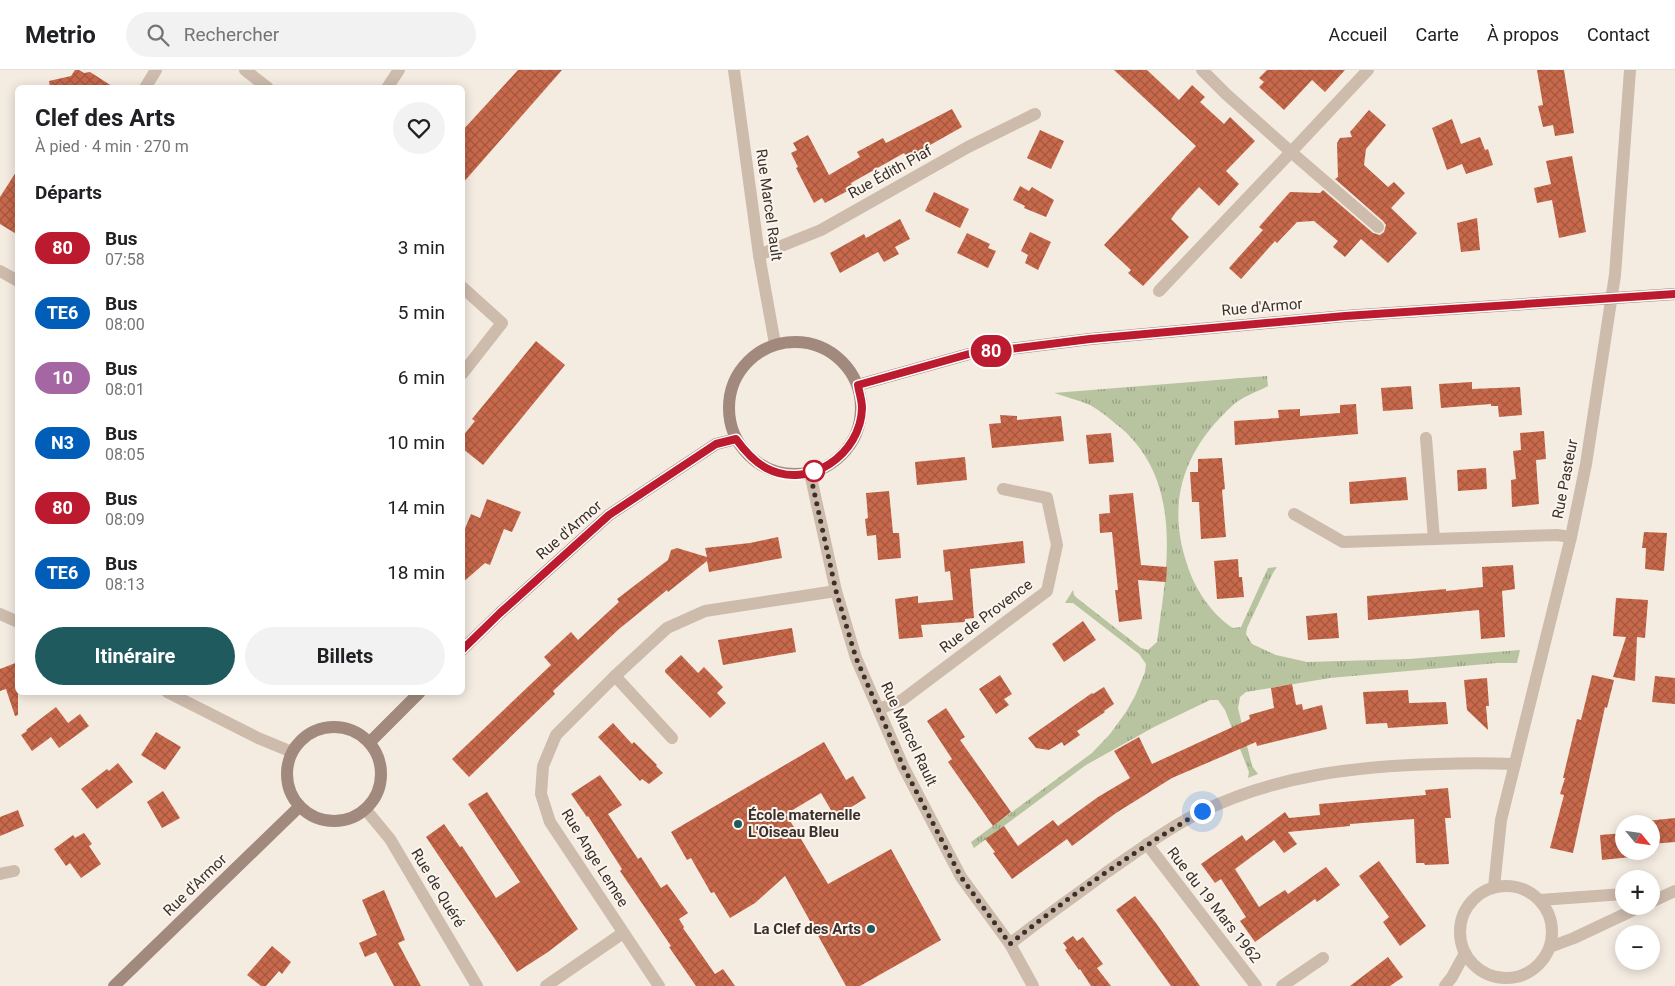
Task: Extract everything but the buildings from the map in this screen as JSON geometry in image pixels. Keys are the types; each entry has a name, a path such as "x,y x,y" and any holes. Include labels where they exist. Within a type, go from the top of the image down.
{"main road":[{"name":"Rue d'Armor","path":"858,385 969,354 1090,339 1345,316 1675,294"},
{"path":"795,341 815,344 833,353 848,367 858,385 862,407 858,430 848,449 831,464 810,473 788,475 767,469 749,456 736,439 729,420 729,401 734,382 743,366 758,353 775,344 795,341"},
{"name":"Rue d'Armor","path":"465,647 609,515 716,444 736,439"},
{"path":"370,742 417,695"},
{"path":"328,727 344,727 358,733 370,742 378,755 382,769 381,784 375,798 366,810 354,818 332,822 311,816 300,807 291,795 287,781 287,766 292,752 301,740 314,731 328,727"},
{"name":"Rue d'Armor","path":"114,986 300,807"}],"street":[{"path":"147,85 156,70"},
{"path":"244,70 264,85"},
{"path":"389,85 400,70"},
{"name":"Rue Marcel Rault","path":"734,70 759,255 775,344"},
{"path":"1202,70 1291,152 1378,227"},
{"path":"1159,290 1368,70"},
{"name":"Rue Pasteur","path":"1494,887 1501,820 1571,537 1586,464 1614,275 1630,70"},
{"name":"Rue Édith Piaf","path":"759,255 821,230 968,147 1035,114"},
{"path":"0,271 15,279"},
{"path":"465,290 502,323 465,370"},
{"path":"1426,438 1434,539"},
{"name":"Rue Marcel Rault","path":"810,473 836,591 856,658 903,766 961,877 1010,944 1033,986"},
{"name":"Rue de Provence","path":"879,709 902,700 1047,591 1057,545 1047,498 1003,489"},
{"path":"1294,514 1343,542 1548,536 1571,537"},
{"name":"Rue Ange Lemee","path":"659,986 550,822 541,794 543,766 556,735 615,676 667,628 705,611 836,591"},
{"path":"0,614 15,621"},
{"path":"615,676 672,738"},
{"path":"172,695 258,738 292,752"},
{"name":"Rue du 19 Mars 1962","path":"1010,944 1033,925 1147,844 1202,811 1259,788 1308,776 1384,765 1515,764"},
{"name":"Rue de Quéré","path":"366,810 390,839 477,986"},
{"name":"Rue du 19 Mars 1962","path":"1147,844 1256,986"},
{"path":"0,874 14,871"},
{"path":"1506,885 1519,887 1530,892 1540,900 1547,910 1552,934 1550,947 1543,959 1534,968 1522,975 1491,981 1472,963 1460,940 1460,926 1464,913 1471,901 1481,892 1506,885"},
{"path":"1660,891 1675,890"},
{"path":"1660,898 1675,890"},
{"path":"1540,900 1615,895"},
{"path":"1550,947 1623,915"},
{"path":"546,986 624,933"},
{"path":"1445,986 1465,952"},
{"path":"1282,986 1323,958"}],"green space":[{"path":"1267,376 1268,386 1244,397 1236,403 1215,423 1202,441 1191,459 1179,498 1178,519 1187,564 1194,582 1211,608 1225,623 1233,628 1241,627 1268,568 1277,567 1247,628 1246,634 1252,644 1276,655 1307,662 1409,659 1520,650 1517,663 1497,663 1330,678 1246,692 1240,697 1238,708 1252,766 1258,774 1248,778 1249,772 1225,710 1218,700 1210,700 1154,727 1086,765 974,848 971,842 1092,753 1110,734 1126,712 1145,672 1146,664 1139,654 1073,603 1065,603 1073,590 1077,598 1141,648 1148,650 1157,642 1167,557 1163,501 1155,474 1141,450 1110,419 1090,405 1054,393"}],"bus line":[{"name":"80","path":"465,647 609,515 716,444 736,439 749,456 767,469 788,475 810,473 831,464 848,449 858,430 862,407 858,385 878,378 969,354 1090,339 1345,316 1675,294"}],"place":[{"name":"École maternelle L'Oiseau Bleu","path":"738,824"},
{"name":"La Clef des Arts","path":"871,929"}],"route":[{"path":"814,471 810,473 836,591 856,658 903,766 961,877 1010,944 1033,925 1147,844 1202,811"}]}
